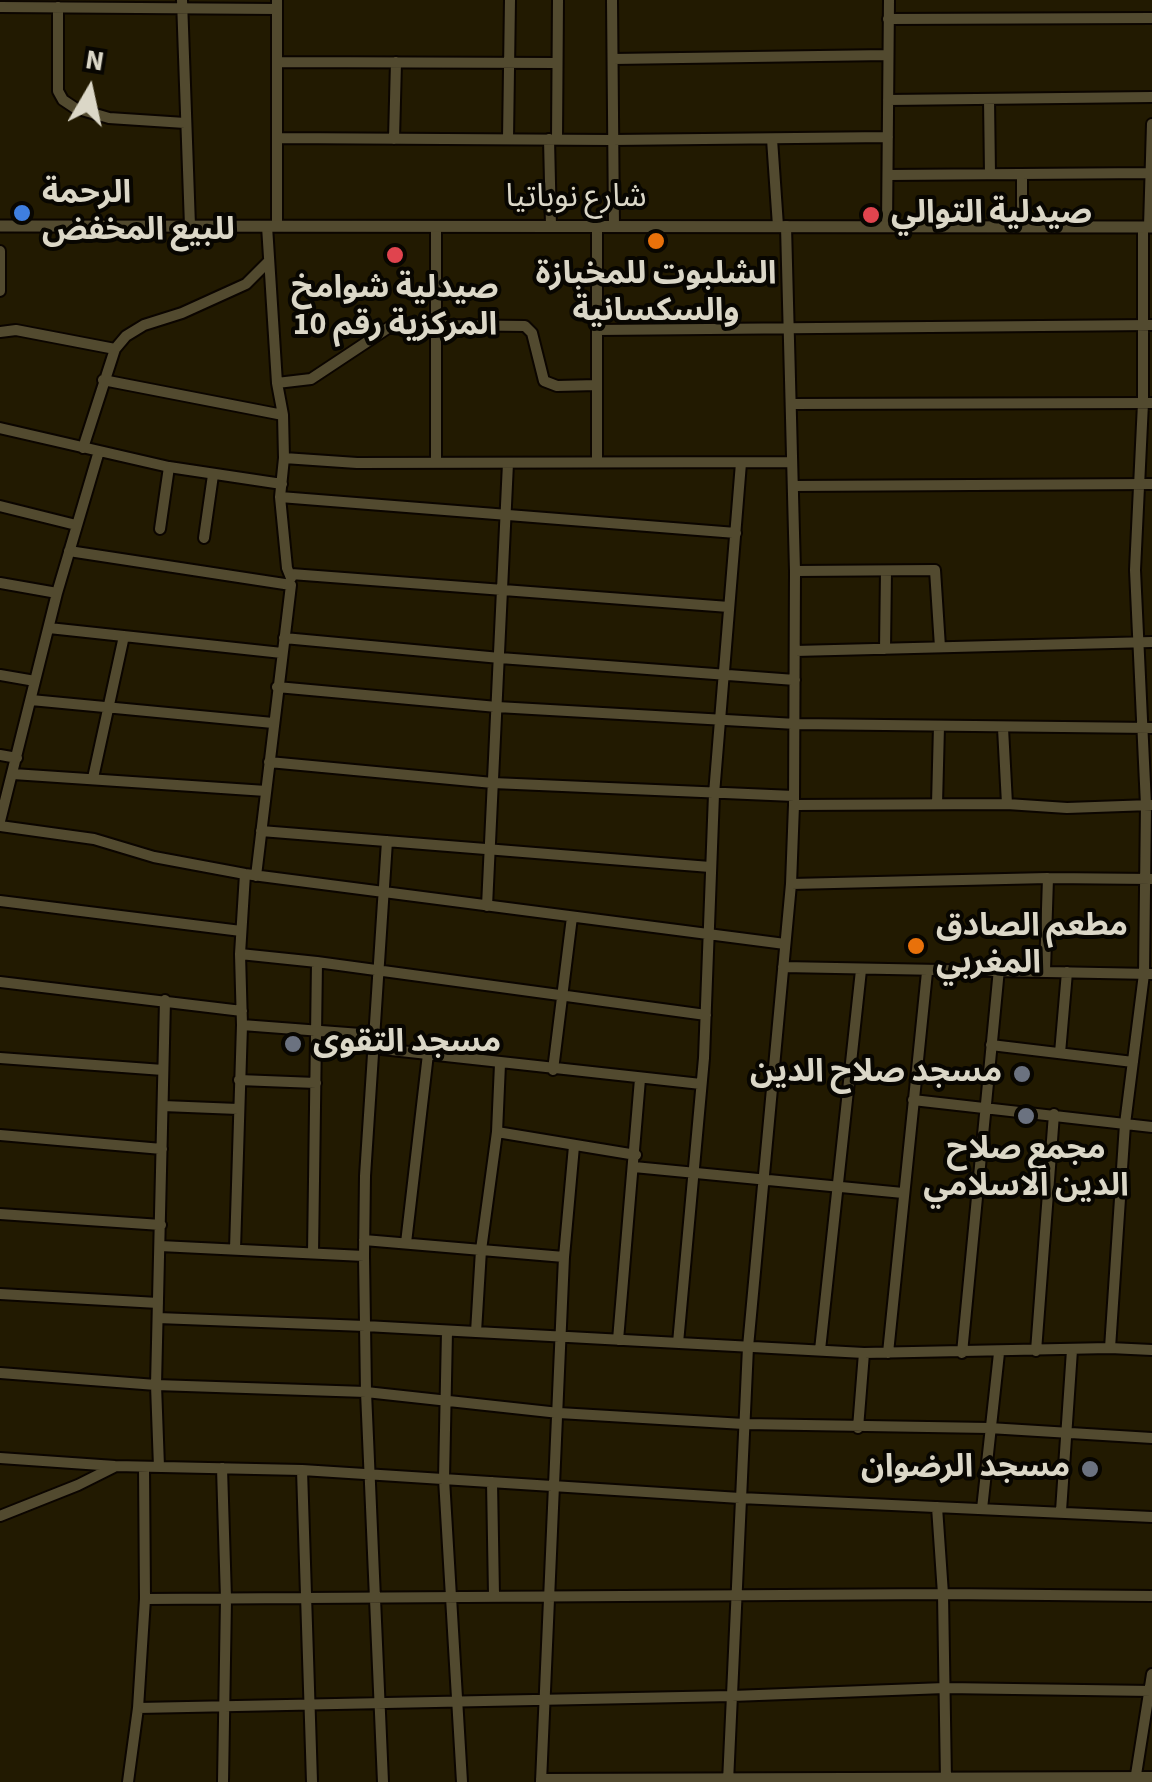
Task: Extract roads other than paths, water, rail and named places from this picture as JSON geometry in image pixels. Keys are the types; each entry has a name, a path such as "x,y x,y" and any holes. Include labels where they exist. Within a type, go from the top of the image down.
{"street":[{"path":"508,139 510,0"},
{"path":"551,226 558,0"},
{"path":"612,0 614,226"},
{"path":"888,226 889,0"},
{"path":"182,4 190,226"},
{"path":"0,8 277,4 277,138 269,260 277,383 283,415 280,498 292,587 261,832 241,931 235,1250"},
{"path":"58,7 58,90 63,100 108,118 185,123"},
{"path":"888,19 1152,18"},
{"path":"613,60 888,55"},
{"path":"278,62 557,63"},
{"path":"394,138 396,62"},
{"path":"888,100 1152,97"},
{"path":"990,98 990,174"},
{"path":"1110,1348 1124,1124 1148,974 1148,728 1134,570 1146,484 1152,124"},
{"path":"277,138 888,137"},
{"path":"728,1781 748,1348 791,884 794,801 791,404 782,226 772,138"},
{"path":"888,175 1151,173"},
{"path":"1022,174 1022,226"},
{"name":"شارع نوباتيا","path":"0,226 1148,226"},
{"path":"436,226 436,462"},
{"path":"597,226 597,462"},
{"path":"0,251 0,291"},
{"path":"83,448 103,380 115,349 126,336 246,284 269,260"},
{"path":"277,383 312,379 327,372 388,328 436,325 525,326 532,333 544,381 556,386 597,385"},
{"path":"597,330 1148,325"},
{"path":"0,332 16,330 115,349"},
{"path":"103,380 283,415"},
{"path":"791,404 1148,403"},
{"path":"0,428 169,467 282,484"},
{"path":"99,452 57,594 0,823 94,839 154,857 251,875 785,944"},
{"path":"284,458 508,463 792,462"},
{"path":"486,906 508,463"},
{"path":"678,1343 706,1015 714,794 741,463"},
{"path":"160,529 169,467"},
{"path":"204,538 214,474"},
{"path":"793,486 1146,484"},
{"path":"280,498 736,533"},
{"path":"0,506 76,525"},
{"path":"69,551 290,579 728,607"},
{"path":"795,571 934,570 940,648"},
{"path":"885,650 886,571"},
{"path":"0,583 57,594"},
{"path":"49,628 282,653"},
{"path":"93,778 124,636"},
{"path":"284,638 795,680"},
{"path":"794,651 1152,642"},
{"path":"0,675 35,681"},
{"path":"277,687 497,706 796,724 1148,728"},
{"path":"31,700 273,722"},
{"path":"936,804 939,726"},
{"path":"1003,728 1007,804"},
{"path":"0,755 17,758"},
{"path":"269,762 493,783 794,801 1067,808 1149,805"},
{"path":"13,774 266,792"},
{"path":"261,832 710,867"},
{"path":"383,1782 368,1474 364,1240 387,841"},
{"path":"1045,970 1048,878"},
{"path":"791,884 1148,878"},
{"path":"0,902 241,931"},
{"path":"553,1070 572,917"},
{"path":"240,954 706,1015"},
{"path":"313,1253 317,962"},
{"path":"783,967 1148,974"},
{"path":"962,1353 999,969"},
{"path":"820,1350 861,970"},
{"path":"888,1353 926,972"},
{"path":"1060,1053 1067,972"},
{"path":"0,982 242,1010"},
{"path":"158,1467 156,1385 165,1000"},
{"path":"242,1025 374,1034"},
{"path":"991,1045 1133,1062"},
{"path":"373,1048 701,1084"},
{"path":"406,1243 428,1054"},
{"path":"0,1058 162,1070"},
{"path":"476,1332 481,1250 497,1132 500,1064"},
{"path":"618,1340 640,1079"},
{"path":"238,1080 316,1083"},
{"path":"913,1100 1152,1127"},
{"path":"163,1106 238,1110"},
{"path":"1036,1350 1054,1114"},
{"path":"497,1132 694,1172 903,1193"},
{"path":"0,1136 162,1149"},
{"path":"574,1146 564,1257 541,1781 1152,1778"},
{"path":"0,1214 161,1225"},
{"path":"364,1240 564,1257"},
{"path":"160,1246 364,1256"},
{"path":"0,1294 158,1304"},
{"path":"158,1318 864,1353 1152,1350"},
{"path":"447,1331 444,1479 462,1782"},
{"path":"1061,1510 1072,1350"},
{"path":"982,1509 998,1352"},
{"path":"858,1428 864,1353"},
{"path":"0,1373 156,1385 366,1392 559,1413 744,1424 990,1428 1152,1438"},
{"path":"0,1458 115,1466 302,1470 740,1498 1152,1516"},
{"path":"0,1516 115,1466"},
{"path":"117,1782 128,1777 138,1708 146,1599 144,1467"},
{"path":"222,1468 226,1599 224,1782"},
{"path":"302,1470 312,1782"},
{"path":"492,1482 494,1595"},
{"path":"937,1507 943,1594 946,1780"},
{"path":"146,1599 1152,1596"},
{"path":"1135,1780 1152,1674"},
{"path":"138,1708 945,1688 1151,1691"}],"place":[{"name":"الرحمة للبيع المخفض","path":"22,213"},
{"name":"صيدلية التوالي","path":"871,215"},
{"name":"الشلبوت للمخبازة والسكسانية","path":"656,241"},
{"name":"صيدلية شوامخ المركزية رقم 10","path":"395,255"},
{"name":"مطعم الصادق المغربي","path":"916,946"},
{"name":"مسجد التقوى","path":"293,1044"},
{"name":"مسجد صلاح الدين","path":"1022,1074"},
{"name":"مجمع صلاح الدين الاسلامي","path":"1026,1116"},
{"name":"مسجد الرضوان","path":"1090,1469"}]}
